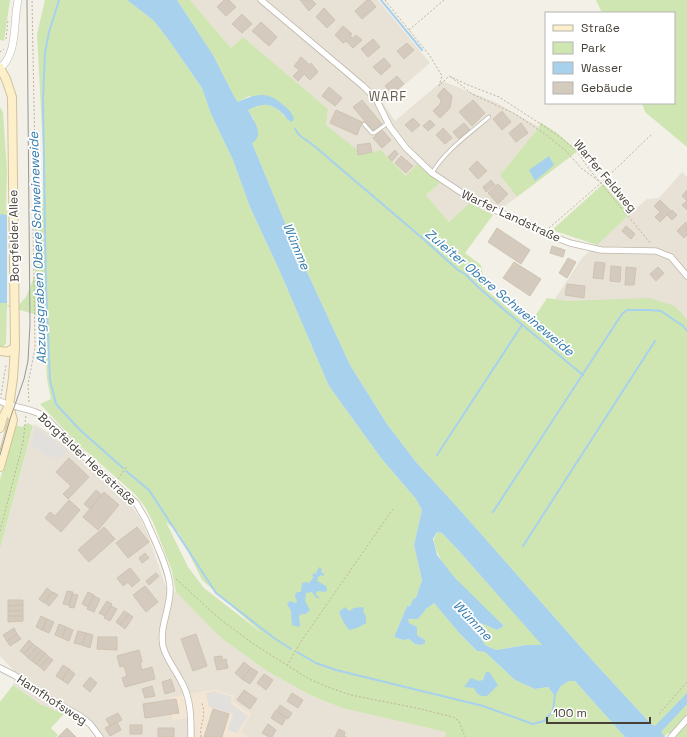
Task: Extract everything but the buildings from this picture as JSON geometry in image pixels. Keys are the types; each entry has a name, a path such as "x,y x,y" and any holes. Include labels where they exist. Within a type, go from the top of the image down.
{"main road":[{"name":"Borgfelder Allee","path":"0,68 6,79 12,97 15,314 13,378 9,406 3,417 0,428"},
{"path":"0,351 9,351 15,347"},
{"name":"Borgfelder Allee","path":"0,467 13,420 9,406"}],"street":[{"name":"Borgfelder Allee","path":"0,68 7,61 12,51 18,0"},
{"name":"Warfer Landstraße","path":"261,0 376,99 388,123 406,148 432,174 477,202 544,233 570,243 601,250 656,251 671,257 687,276"},
{"name":"Borgfelder Heerstraße","path":"0,401 9,406 39,413 45,417 94,466 136,503 141,511 146,520 168,577 170,593 162,639 165,652 186,691 190,706 191,737"},
{"name":"Hamfhofsweg","path":"0,668 14,675 39,693 80,716 90,724 100,737"},
{"path":"671,737 687,719"}],"lane":[{"path":"432,174 437,165 489,117"},
{"path":"364,124 372,133 374,133 388,123"}],"path":[{"path":"0,532 23,443 29,401 27,393 28,384 35,348 33,225 36,208 32,0"},
{"path":"385,0 430,56 442,76 439,86 449,76 472,94 515,114 545,134 565,150 582,169 601,183"},
{"path":"408,30 444,0"},
{"path":"0,52 6,45"},
{"name":"Warfer Feldweg","path":"449,76 499,97 556,134 577,151 656,251"},
{"path":"544,233 601,183 652,134"},
{"path":"114,484 127,466"},
{"path":"286,666 300,643 393,510"},
{"path":"175,578 221,620 286,666 309,680 344,693 453,717 459,722 465,737"},
{"path":"659,714 687,682"},
{"path":"201,737 204,712 202,703"}],"shaded area":[{"path":"190,0 378,0 430,63 383,103 395,121 442,81 495,102 539,127 500,175 517,197 493,215 470,203 449,222 426,195 440,183 406,176 381,150 362,155 326,125 328,109 243,37 231,48"},
{"path":"682,172 687,177 687,319 675,306 555,299 582,258 647,199 659,198"},
{"path":"34,424 55,437 130,504 140,518 148,535 166,587 176,592 221,638 267,671 312,696 342,708 446,732 445,737 248,737 240,732 251,714 233,702 189,718 189,737 104,737 96,729 40,704 13,685 17,674 0,656 0,549"},
{"path":"36,428 68,451 58,459 53,455 50,458 31,445"},
{"path":"215,689 234,696 233,702 251,714 240,732 248,737 189,737 189,718 172,720 169,698"},
{"path":"215,691 232,697 231,704 248,716 237,733 228,730 233,714 209,707 206,693"}],"green space":[{"path":"0,0 10,0 4,41 0,40"},
{"path":"45,0 127,0 153,20 202,88 211,114 233,160 250,207 281,274 329,386 381,458 416,499 422,510 414,545 422,580 416,599 413,599 410,606 407,606 394,637 403,640 409,639 415,644 422,645 425,643 425,640 417,635 417,627 409,623 407,619 418,619 426,609 434,603 461,635 477,651 485,652 515,680 535,689 548,687 555,696 561,686 569,681 575,681 625,737 445,737 446,732 342,708 312,696 267,671 221,638 176,592 172,571 153,522 145,507 136,495 78,444 40,404 51,399 47,379 44,317 7,306 6,343 4,346 0,347 0,107 3,112 7,171 6,210 38,229 43,203 43,148 37,34","holes":["166,522 179,533 202,580 263,634 204,588 188,567"]},
{"path":"177,0 190,0 231,48 243,37 328,109 326,125 362,154 381,150 406,176 417,164 440,183 426,195 449,222 470,203 493,215 465,253 481,265 485,289 523,321 531,322 547,298 569,301 649,298 675,306 687,319 687,737 678,737 668,733 664,737 660,732 662,730 650,723 416,462 387,424 350,365 290,235 252,143 254,119 248,110 259,106 268,105 276,108 285,117 289,110 249,96 238,102 213,55"},
{"path":"596,0 687,0 687,147 645,112 642,104 675,104 675,12 602,12"},
{"path":"540,122 557,133 578,151 517,197 500,175 539,127"},
{"path":"603,184 630,214 597,245 552,230"},
{"path":"28,423 33,426 0,549 0,480 15,425 22,427"},
{"path":"437,532 442,533 460,552 543,645 526,645 496,650 485,645 471,621 497,630 504,626 462,586 443,562 437,551 434,540"},
{"path":"13,685 40,704 64,714 51,728 58,735 56,737 0,737 0,702"}],"water":[{"name":"Wümme","path":"127,0 177,0 213,55 238,102 250,97 261,95 271,97 291,112 294,119 292,122 274,107 262,105 248,110 256,124 258,131 257,138 252,143 290,235 350,365 387,424 416,462 650,723 655,726 687,693 687,704 661,732 665,737 625,737 575,681 569,681 561,686 555,696 548,687 535,689 515,680 485,652 477,651 461,635 434,603 426,609 418,619 408,619 409,623 417,627 417,635 425,640 425,643 422,645 415,644 409,639 403,640 394,637 407,606 410,606 413,599 416,598 422,580 414,545 422,510 416,499 381,458 329,386 281,274 250,207 233,160 211,114 202,88 153,20","holes":["437,532 442,533 460,552 542,645 526,645 496,650 485,645 471,621 497,630 504,626 455,578 437,555 433,539"]},
{"path":"549,156 554,165 535,181 529,170"},
{"path":"2,214 22,220 36,230 33,274 19,303 0,303 0,215"},
{"path":"319,567 322,569 321,572 324,576 321,575 318,577 317,581 326,586 326,592 318,591 315,594 320,598 316,598 312,592 306,593 305,601 310,610 306,614 299,616 300,627 292,625 291,611 287,604 290,601 296,603 296,593 301,592 302,583 309,583"},
{"path":"345,607 349,611 354,608 363,607 363,612 366,616 366,623 349,630 339,612"},
{"path":"486,672 489,672 498,685 487,696 479,695 474,688 464,687 471,678 479,681 483,680"}],"pier":[{"path":"7,212 20,217 35,227 35,275 26,297 19,305 7,305"}],"waterway":[{"name":"Abzugsgraben Obere Schweineweide","path":"59,0 49,32 45,53 43,100 46,287 50,380 56,404 79,429 123,468"},
{"path":"381,0 422,50"},
{"name":"Zuleiter Obere Schweineweide","path":"295,129 299,135 313,145 458,270 465,274 502,308 583,375"},
{"path":"493,512 622,314 627,310 661,311 683,326 687,331"},
{"path":"437,455 522,325"},
{"path":"523,546 655,341"},
{"name":"Abzugsgraben Obere Schweineweide","path":"126,471 149,490 216,593 274,638 291,649"},
{"name":"Abzugsgraben Obere Schweineweide","path":"297,652 316,663 336,670 483,706 533,724 544,721 553,711 555,694"}],"tram line":[{"path":"0,455 10,419 24,379 28,361 30,324 27,0"}],"district":[{"name":"WARF","path":"388,96"}]}
